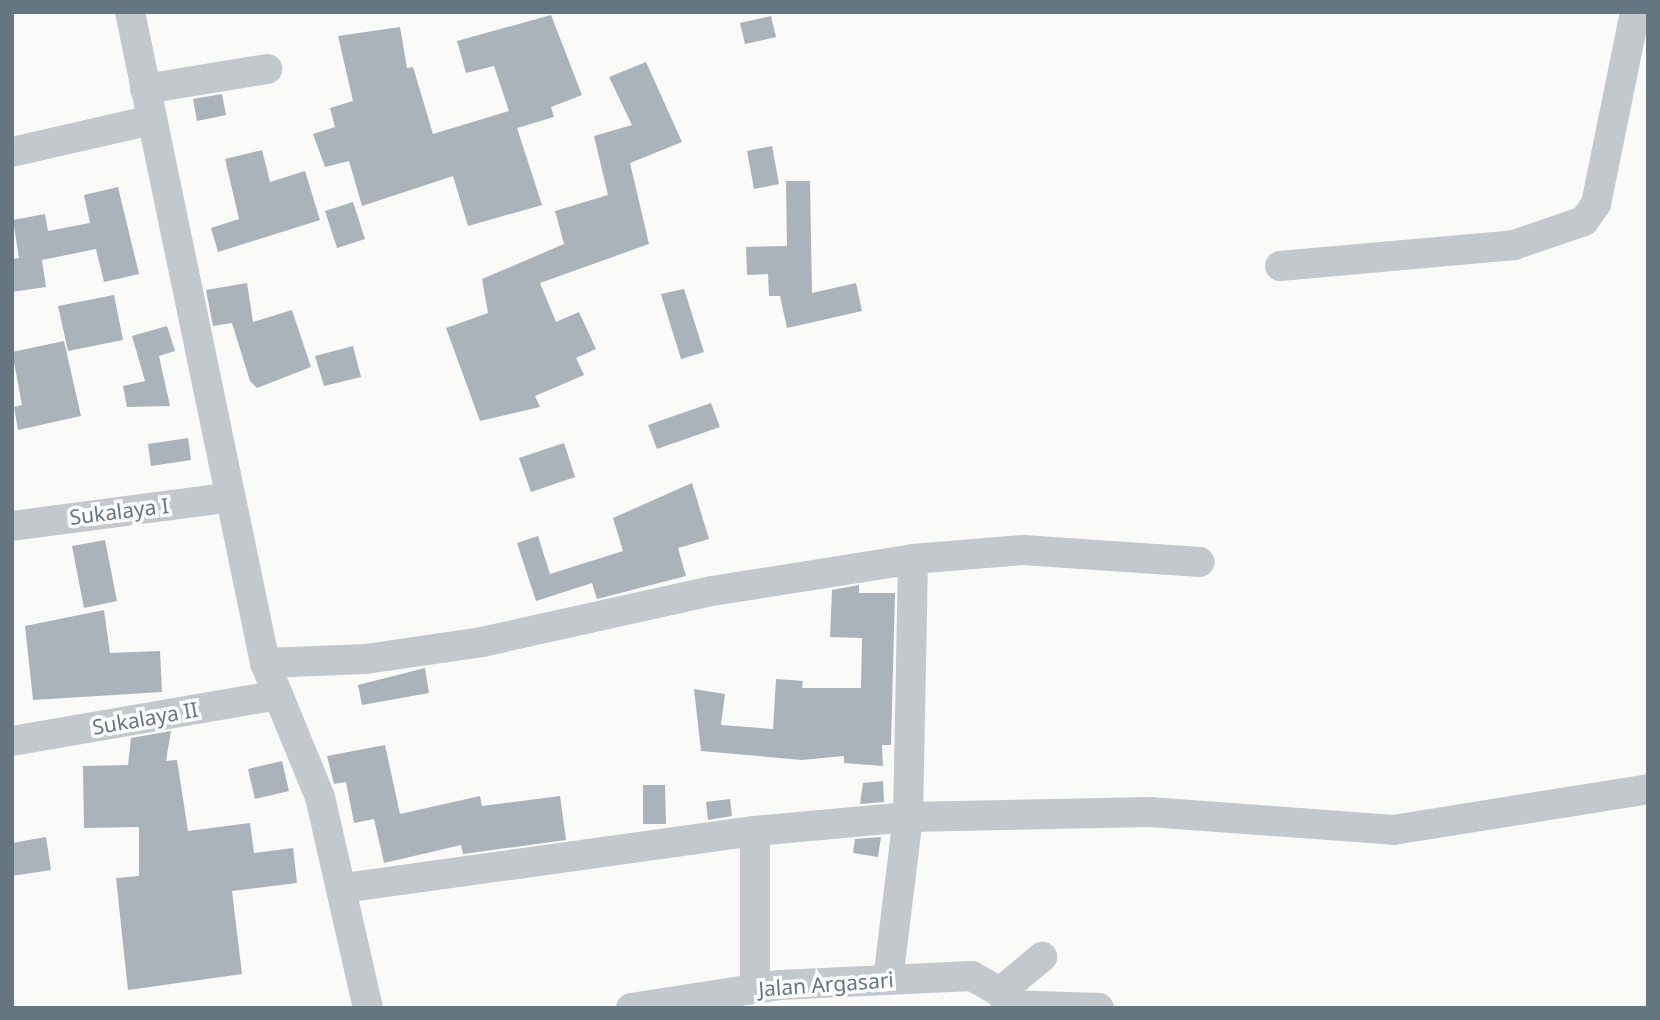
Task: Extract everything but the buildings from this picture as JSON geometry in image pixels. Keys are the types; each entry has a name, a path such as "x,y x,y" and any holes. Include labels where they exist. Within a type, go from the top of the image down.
{"street":[{"path":"130,12 226,498 265,663 320,797 344,888 368,1008"},
{"path":"1280,266 1514,245 1584,220 1596,204 1635,12"},
{"path":"145,89 267,69"},
{"path":"12,152 152,120"},
{"name":"Sukalaya I","path":"12,526 226,498"},
{"path":"265,663 366,659 482,642 712,591 913,559 1023,550 1200,562"},
{"path":"888,980 908,817 913,559"},
{"name":"Sukalaya II","path":"12,741 278,695"},
{"path":"344,888 755,831 908,817 1150,813 1393,830 1648,789"},
{"path":"755,831 755,988"},
{"path":"1006,1002 1042,957"},
{"name":"Jalan Argasari","path":"631,1008 755,988 972,976 1006,1002"},
{"path":"1006,1002 1099,1008"}]}
